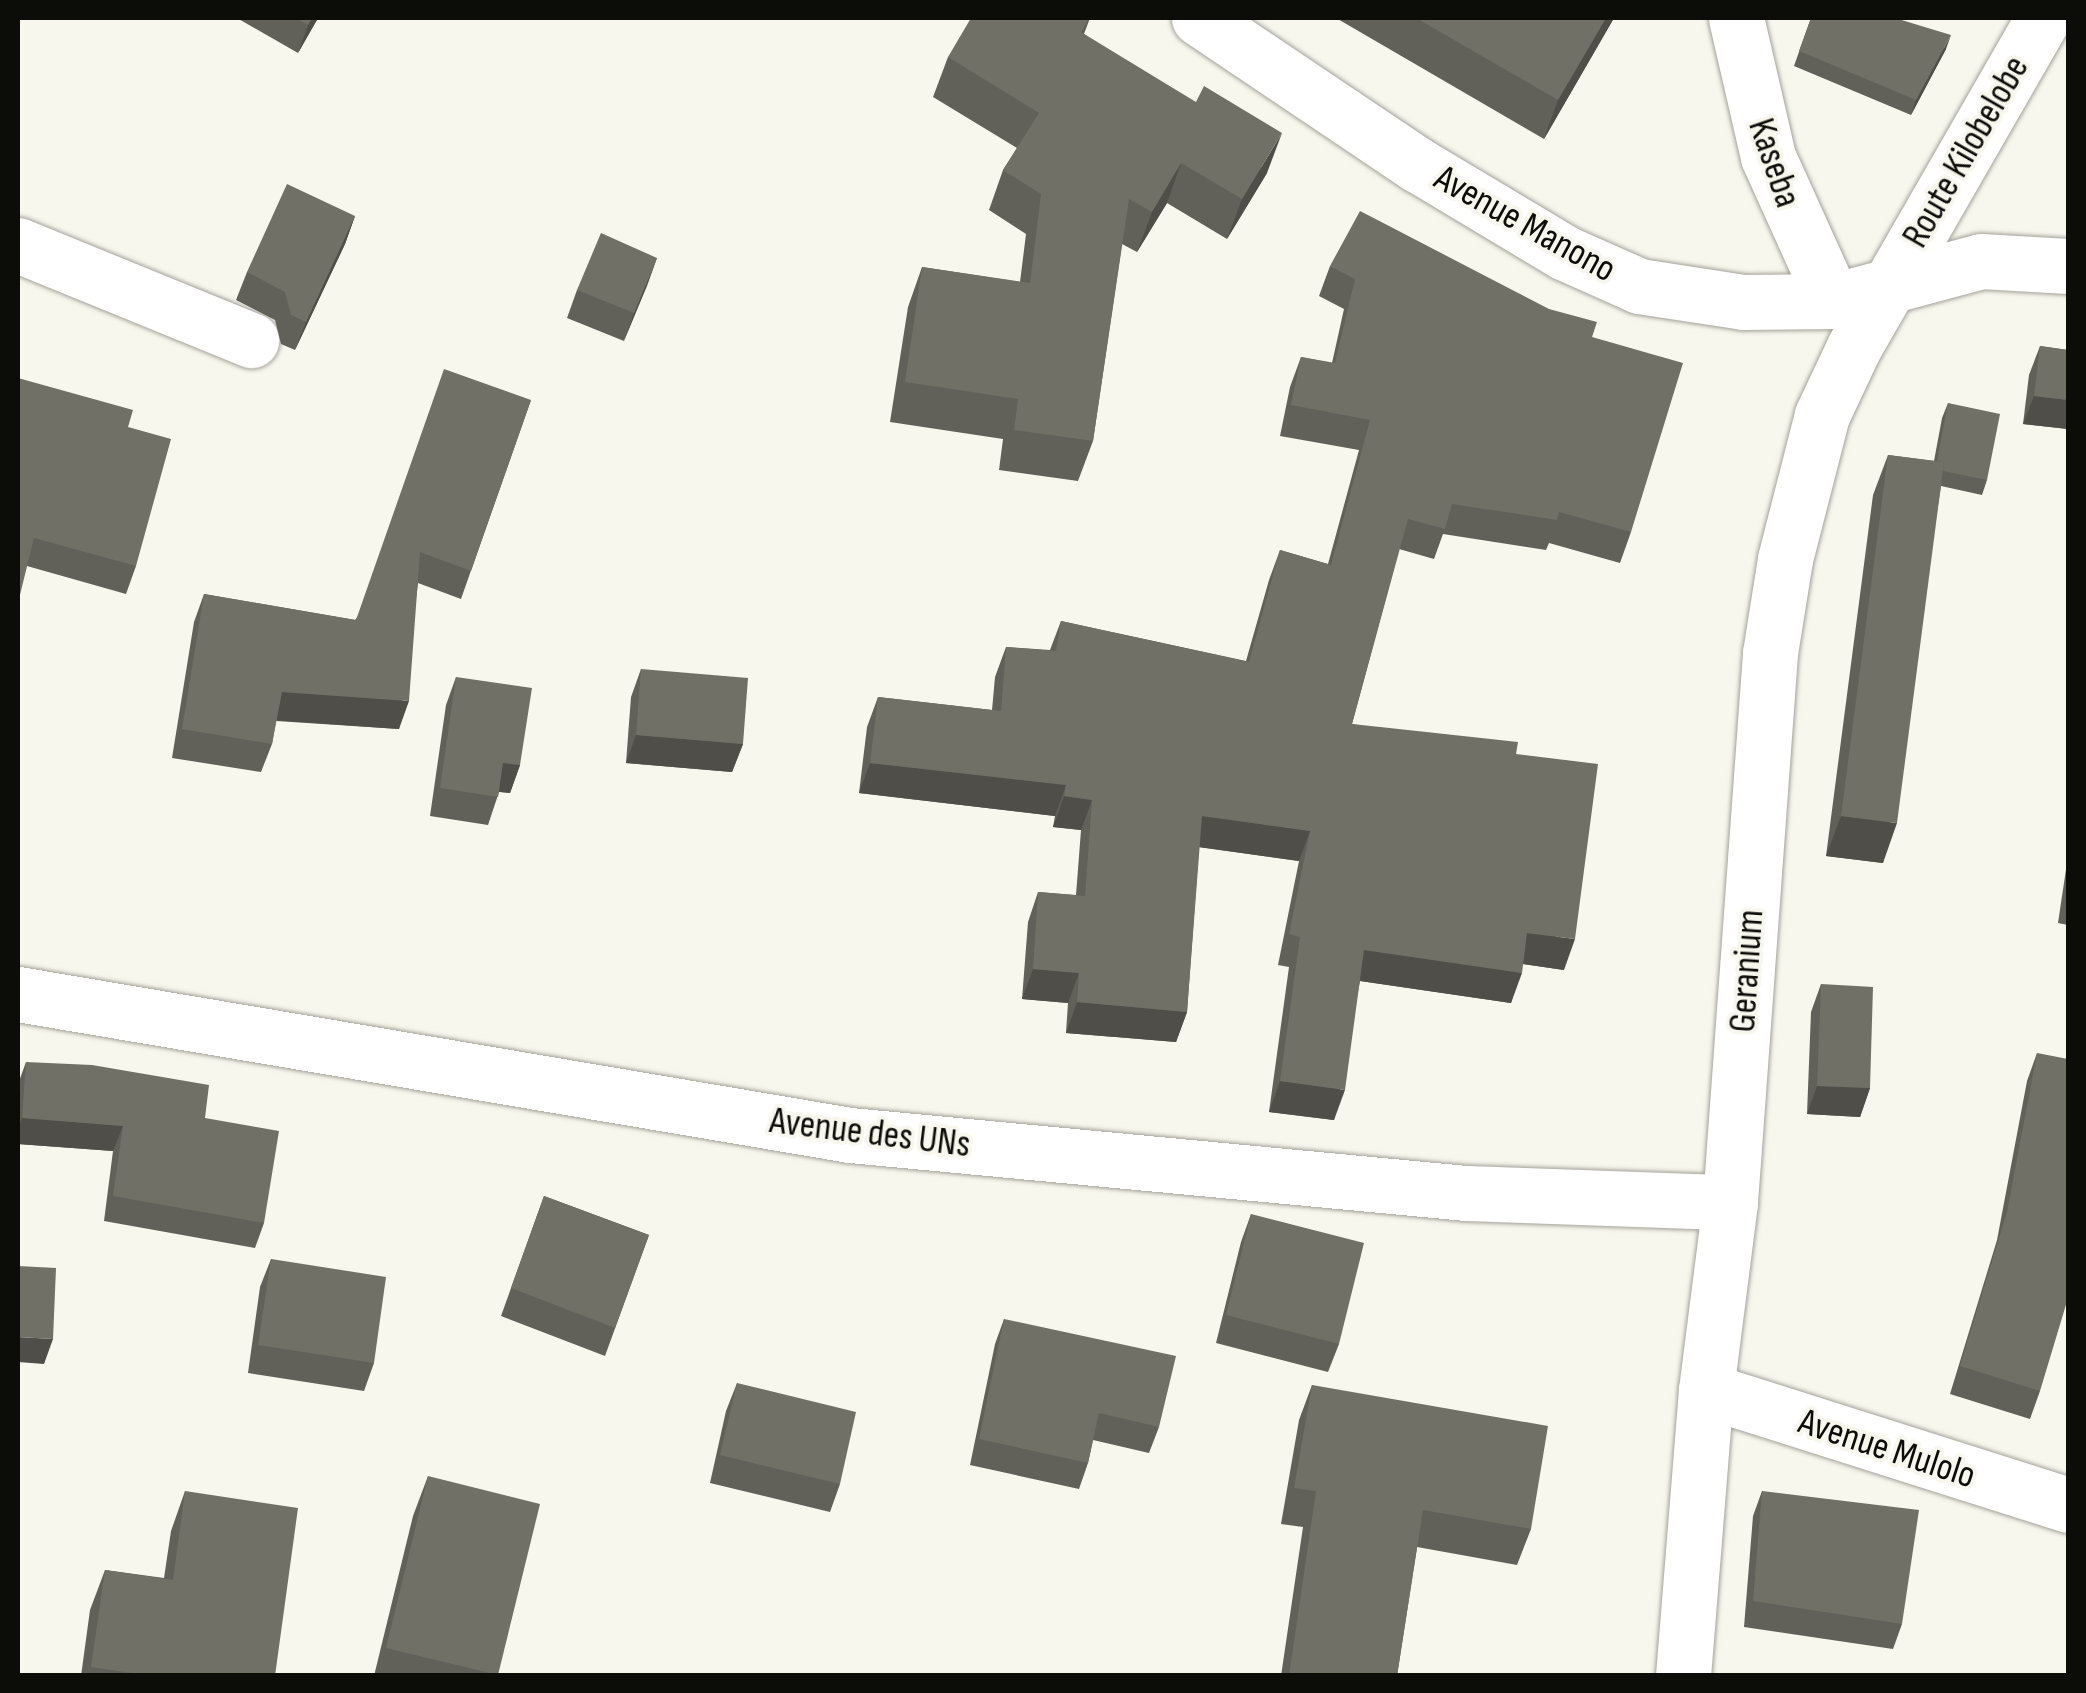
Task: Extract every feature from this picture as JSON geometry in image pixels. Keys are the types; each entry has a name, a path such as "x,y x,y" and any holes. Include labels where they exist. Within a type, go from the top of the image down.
{"street":[{"name":"Avenue Manono","path":"1199,18 1418,165 1566,253 1639,286 1743,302 1834,301 1981,261 2068,266"},
{"name":"Kaseba","path":"1736,18 1768,157 1834,301"},
{"name":"Route Kilobelobe","path":"1888,286 2043,18"},
{"path":"18,245 250,340"},
{"name":"Geranium","path":"1683,1676 1706,1390 1730,1202 1770,653 1784,559 1822,415 1888,286"},
{"name":"Avenue des UNs","path":"18,994 850,1136 1466,1193 1730,1202"},
{"name":"Avenue Mulolo","path":"1706,1390 2068,1505"}],"building":[{"path":"971,18 1089,18 1081,32 1196,102 1204,86 1282,133 1242,199 1181,163 1152,212 1129,199 1093,441 1014,430 1018,399 905,382 922,267 1030,283 1041,194 1003,170 1039,113 948,57"},
{"path":"1416,18 1606,18 1558,100"},
{"path":"1811,18 1895,18 1951,35 1916,100 1799,51"},
{"path":"287,184 355,216 306,322 291,315 285,292 247,272"},
{"path":"1360,211 1549,309 1597,322 1592,337 1683,363 1631,532 1559,512 1557,520 1452,504 1445,529 1408,519 1352,724 1518,742 1516,754 1598,764 1575,939 1527,933 1522,973 1364,950 1345,1090 1280,1081 1300,937 1289,934 1310,831 1202,816 1187,1012 1077,1002 1079,973 1033,969 1038,892 1085,896 1092,800 1064,796 1066,785 870,763 878,697 1001,711 1006,647 1056,651 1061,621 1249,662 1280,550 1331,565 1370,420 1291,405 1301,357 1335,363 1355,279 1330,266"},
{"path":"601,233 657,258 634,313 577,290"},
{"path":"2040,346 2068,350 2068,400 2034,396"},
{"path":"444,369 531,400 471,571 420,552 409,701 282,692 272,744 182,729 204,594 356,620"},
{"path":"18,378 133,410 128,427 171,439 136,566 34,538 18,603"},
{"path":"1948,403 2000,414 1987,480 1943,471 1944,462 1937,461"},
{"path":"1888,455 1944,462 1897,823 1841,816"},
{"path":"641,669 748,678 743,744 636,735"},
{"path":"456,677 532,688 520,765 503,763 498,797 440,788"},
{"path":"1821,984 1873,987 1870,1088 1817,1086"},
{"path":"2037,1053 2068,1059 2068,1298 2040,1391 1960,1366 2007,1212"},
{"path":"26,1062 92,1065 209,1085 205,1118 279,1131 264,1223 113,1196 123,1126 22,1118"},
{"path":"544,1196 649,1235 615,1328 511,1288"},
{"path":"1251,1214 1364,1243 1339,1344 1226,1315"},
{"path":"271,1259 386,1277 374,1363 258,1345"},
{"path":"18,1266 56,1268 53,1339 18,1337"},
{"path":"1004,1319 1176,1356 1159,1427 1099,1413 1088,1463 979,1439"},
{"path":"737,1383 856,1412 840,1484 720,1455"},
{"path":"1312,1385 1548,1426 1531,1529 1423,1510 1397,1676 1289,1676 1316,1491 1294,1488"},
{"path":"428,1476 540,1504 498,1675 386,1648"},
{"path":"185,1491 298,1508 275,1676 151,1676 91,1667 105,1570 173,1580"},
{"path":"1762,1491 1919,1510 1902,1624 1753,1601"}]}
